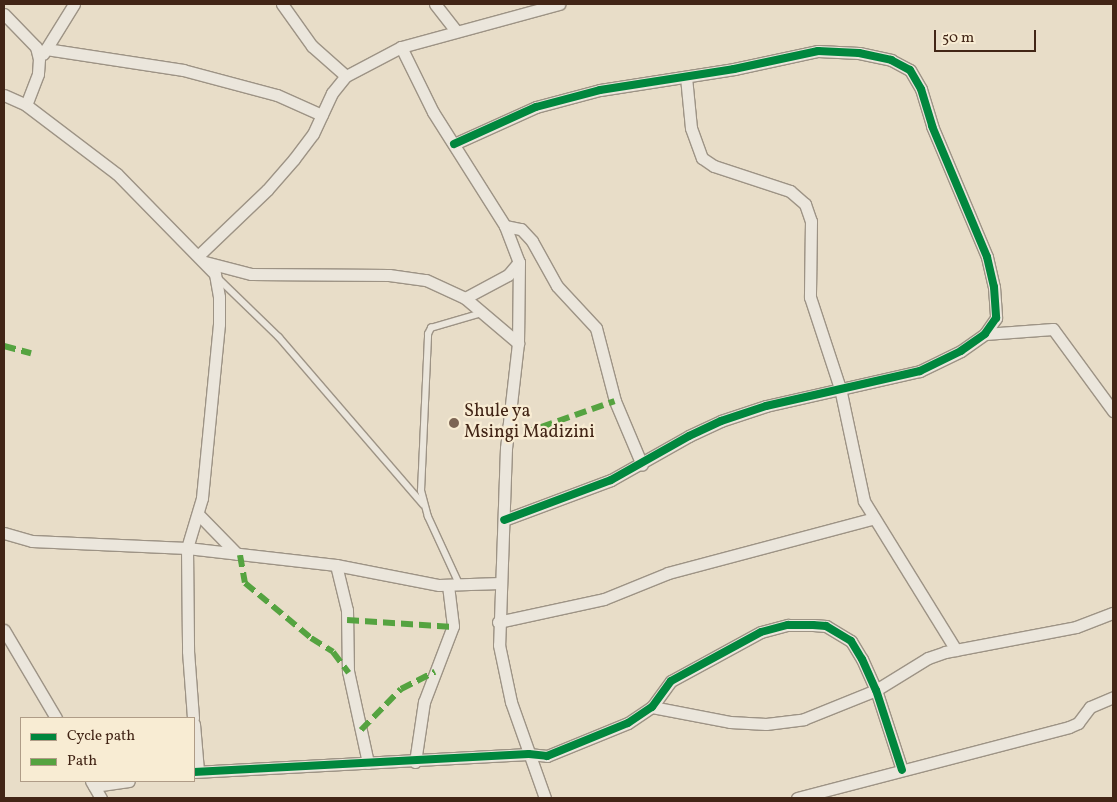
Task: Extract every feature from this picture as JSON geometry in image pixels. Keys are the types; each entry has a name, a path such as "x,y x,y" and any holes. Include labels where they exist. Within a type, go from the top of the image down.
{"street":[{"path":"26,105 38,74 42,54 74,4"},
{"path":"282,4 312,46 346,76"},
{"path":"435,4 455,30"},
{"path":"202,259 267,190 313,134 332,92 346,76 401,47 455,30 509,19 559,4"},
{"path":"4,14 42,54 183,70 277,95 322,115"},
{"path":"401,47 433,112 505,226 516,247 519,262 518,343 506,448 498,622 504,673 545,798"},
{"path":"454,144 536,107 570,97 818,52 859,53 891,60 910,70 921,89 932,126 987,257 994,287 996,318 985,334 961,351 920,371 766,406 721,421 689,436 612,480 504,520"},
{"path":"686,76 691,128 702,158 714,166 790,191 805,204 812,221 810,297 840,388 858,477 874,518 889,537 956,650"},
{"path":"4,95 26,105 117,174 215,274 219,297 219,324 199,515 186,548 188,651 193,717"},
{"path":"505,226 521,229 532,241 557,286 596,328 615,401 642,464"},
{"path":"202,259 251,274 389,275 417,279 448,288 465,298 518,343"},
{"path":"465,298 508,275 519,262"},
{"path":"985,334 1053,329 1113,411"},
{"path":"199,515 237,554"},
{"path":"498,622 604,599 668,573 874,518"},
{"path":"4,533 32,541 186,548 336,565 453,585 501,583"},
{"path":"336,565 347,610 347,663 368,763"},
{"path":"415,762 424,702 454,626 453,585"},
{"path":"652,707 730,722 766,724 804,719 876,690 928,658 956,650 1076,627 1113,613"},
{"path":"195,748 196,772 558,754 628,723 652,707 671,681 701,662 761,632 788,625 826,626 851,641 876,690 902,770"},
{"path":"4,630 55,717"},
{"path":"797,798 819,796 902,770 1068,727 1078,723 1090,707 1113,697"},
{"path":"100,798 92,784 117,782"}],"lane":[{"path":"215,274 280,337 424,506"},
{"path":"453,585 424,506 420,473 428,334 432,328 482,312"}],"marked path":[{"path":"4,346 31,353"},
{"path":"507,439 615,401"},
{"path":"240,555 245,583 311,638 333,652 349,673"},
{"path":"347,620 453,627"},
{"path":"361,730 401,689 435,672"}],"cycle path":[{"path":"454,144 536,107 600,90 734,69 818,51 859,53 891,60 910,70 921,89 932,126 987,257 994,287 996,318 985,334 961,351 920,371 766,406 721,421 689,436 611,480 504,520"},
{"path":"195,772 529,754 547,756 628,723 652,707 671,681 761,632 788,625 826,626 851,641 862,659 876,690 902,770"}],"place":[{"name":"Shule ya Msingi Madizini","path":"454,423"}]}
